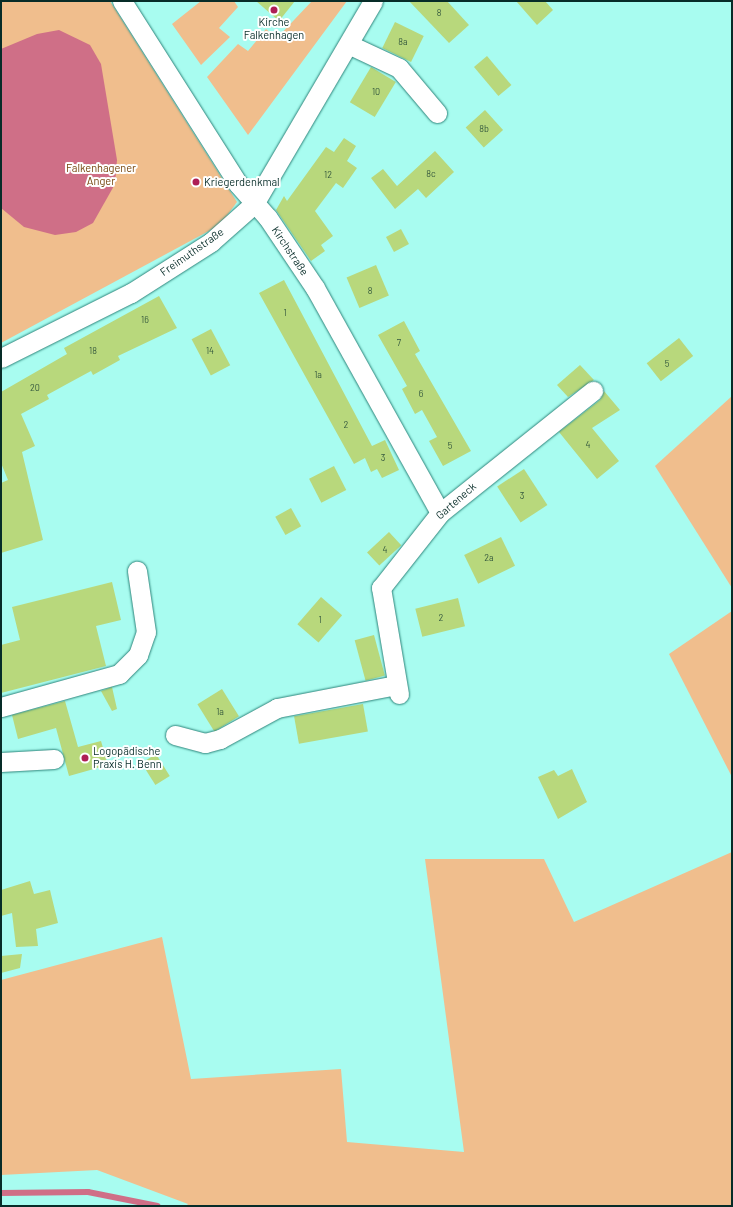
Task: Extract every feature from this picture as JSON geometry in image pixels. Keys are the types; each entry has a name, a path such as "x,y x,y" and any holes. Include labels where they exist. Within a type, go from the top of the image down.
{"street":[{"name":"Kirchstraße","path":"122,1 179,95 254,204 315,288 440,513"},
{"name":"Freimuthstraße","path":"1,358 131,293 211,242 254,204 350,45 373,1"},
{"path":"350,45 399,68 437,113"},
{"name":"Garteneck","path":"175,735 205,743 220,739 278,708 398,690 381,588 440,513 593,391"},
{"path":"1,707 119,674 138,655 146,632 137,571"},
{"path":"1,762 54,759"}],"green space":[{"name":"Falkenhagener Anger","path":"1,1 110,1 237,202 220,225 1,343"},
{"path":"201,1 234,1 238,7 219,28 230,37 201,65 172,24"},
{"path":"312,1 347,1 248,135 207,77 238,44 248,51 266,29 277,38"},
{"path":"732,396 732,588 655,466"},
{"path":"732,611 732,777 669,654"},
{"path":"732,852 732,1206 186,1206 188,1204 97,1170 1,1175 1,980 162,937 191,1079 341,1069 347,1142 464,1152 425,859 544,859 574,922"}],"shaded area":[{"path":"59,30 90,45 101,64 117,160 115,184 93,223 76,232 55,235 24,227 1,208 1,49 37,34"}],"building":[{"name":"Kirche Falkenhagen","path":"256,1 295,1 279,21"},
{"path":"409,1 447,1 469,25 449,43"},
{"path":"516,1 545,1 553,10 537,25"},
{"path":"395,22 424,36 411,62 382,48"},
{"path":"487,56 511,85 498,96 474,67"},
{"path":"371,67 396,82 375,117 350,102"},
{"path":"485,110 503,130 484,147 466,127"},
{"path":"344,138 356,146 347,161 357,168 343,188 336,183 315,211 333,236 321,245 325,251 311,261 276,210 284,196 287,201 326,147 334,152"},
{"path":"435,151 454,172 426,198 418,189 395,209 371,178 383,169 397,186"},
{"path":"401,229 409,244 394,252 386,237"},
{"path":"376,265 389,295 359,308 347,278"},
{"path":"284,280 372,446 385,440 399,470 382,478 377,469 371,472 365,458 354,464 259,293"},
{"path":"159,296 177,328 118,356 120,360 93,375 91,371 47,395 49,399 21,414 35,446 22,452 43,540 1,553 1,483 8,480 1,463 1,392 67,354 64,348"},
{"path":"404,321 420,351 415,354 471,451 443,466 429,441 437,437 422,410 415,414 402,389 407,386 378,335"},
{"path":"211,329 230,365 211,376 192,339"},
{"path":"679,338 693,356 661,381 647,363"},
{"path":"580,365 594,380 568,397 557,385"},
{"path":"604,391 620,410 592,428 619,461 597,479 559,432 600,400"},
{"path":"334,466 346,490 321,503 309,479"},
{"path":"524,469 547,505 521,522 497,486"},
{"path":"291,508 301,526 285,535 275,517"},
{"path":"389,532 401,545 379,566 367,552"},
{"path":"501,537 515,566 478,584 464,555"},
{"path":"112,582 121,620 96,626 106,666 1,693 1,645 20,640 12,607"},
{"path":"321,597 342,615 319,643 297,624"},
{"path":"458,598 465,626 422,637 415,609"},
{"path":"374,635 385,676 366,681 355,640"},
{"path":"112,687 117,709 112,711 101,691"},
{"path":"222,689 239,716 214,732 197,704"},
{"path":"65,701 78,747 101,741 108,765 69,776 56,728 18,739 12,715"},
{"path":"363,704 368,732 299,744 294,716"},
{"path":"156,754 170,776 155,785 142,763"},
{"path":"572,769 587,802 558,819 538,777 554,770 558,776"},
{"path":"30,881 34,894 50,890 58,923 36,929 38,946 16,947 12,913 1,916 1,890"},
{"path":"22,954 20,968 1,973 1,956"}],"waterway":[{"path":"1,1193 88,1192 158,1206"}],"place":[{"name":"Kirche Falkenhagen","path":"274,10"},
{"name":"Kriegerdenkmal","path":"196,182"},
{"name":"Logopädische Praxis H. Benn","path":"85,758"}]}
